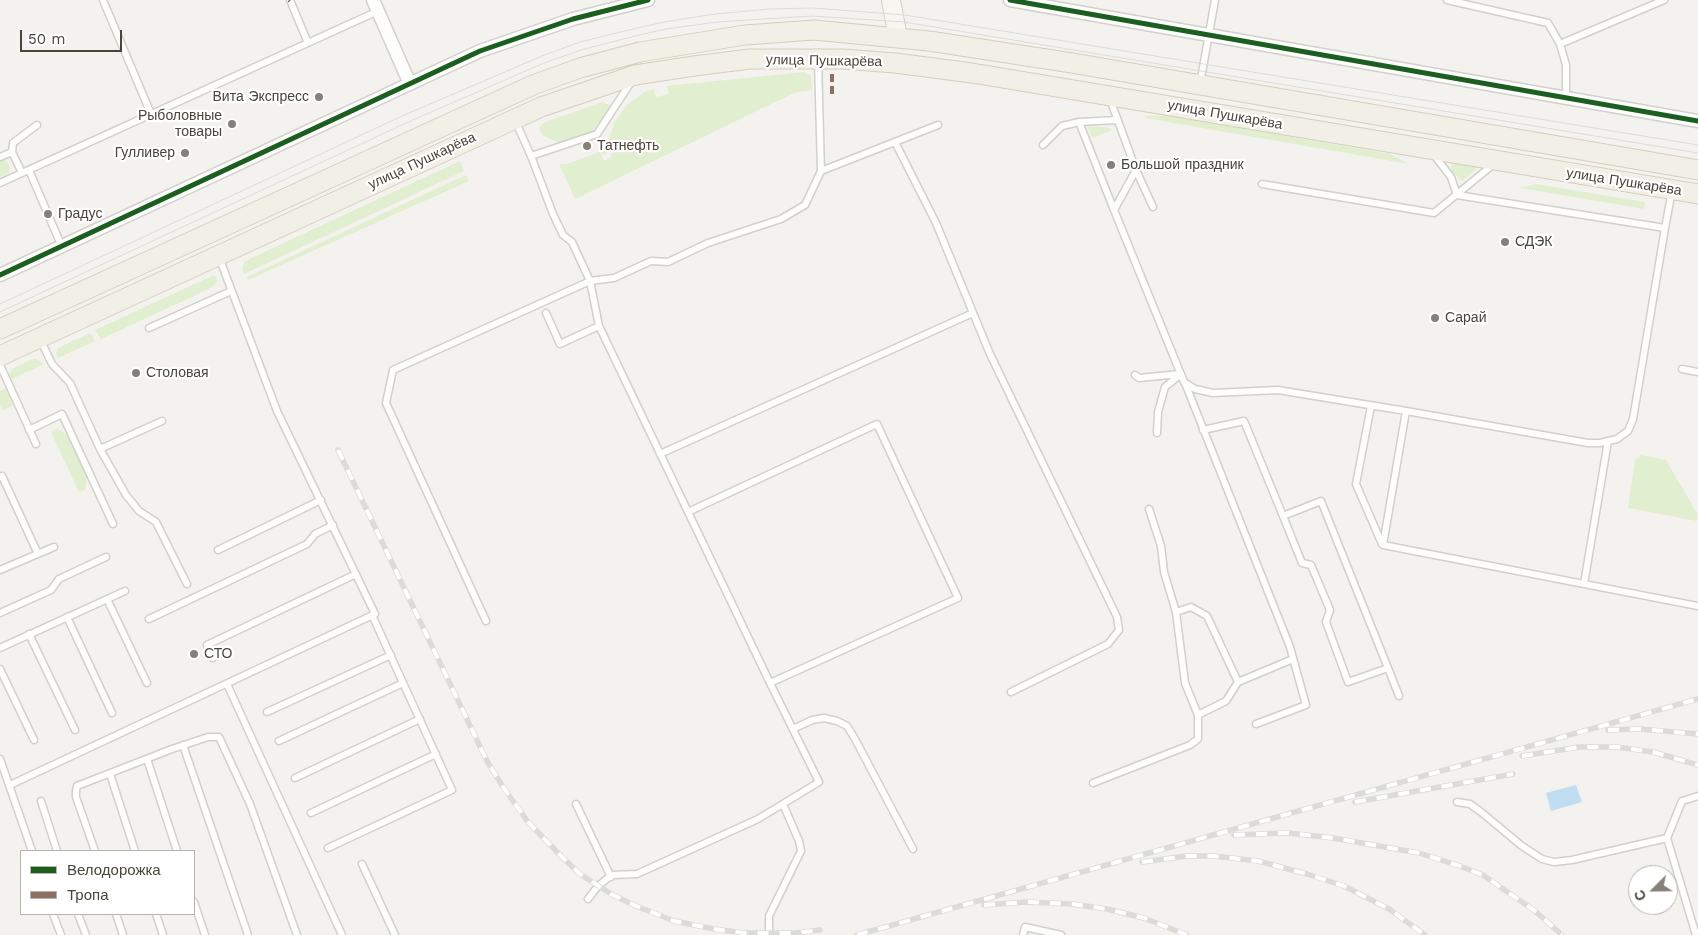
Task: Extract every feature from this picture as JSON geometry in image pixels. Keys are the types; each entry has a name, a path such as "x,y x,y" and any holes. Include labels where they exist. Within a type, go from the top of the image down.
{"main road":[{"name":"улица Пушкарёва","path":"0,329 505,98 580,68 640,52 745,35 814,30 929,41 1698,170"},
{"path":"895,63 898,38"},
{"name":"улица Пушкарёва","path":"0,356 514,119 581,93 635,76 750,59 818,59 895,63 972,73 1698,194"},
{"path":"505,98 514,119"},
{"path":"210,233 219,255"},
{"path":"30,316 39,338"}],"street":[{"path":"0,275 480,52 573,19 648,0"},
{"path":"890,0 898,38"},
{"path":"1010,0 1698,121"},
{"path":"375,5 410,84"}],"lane":[{"path":"103,0 151,114"},
{"path":"290,0 308,43"},
{"path":"1199,85 1215,0"},
{"path":"1447,0 1548,23 1560,44 1566,65 1566,98"},
{"path":"1560,44 1664,0"},
{"path":"0,183 308,43 375,5"},
{"path":"486,621 386,403 393,370 590,281 614,278 651,261 668,262 708,243 781,219 805,205 821,171 818,59"},
{"path":"531,156 596,134 635,76"},
{"path":"1109,96 1136,170 1153,207"},
{"path":"514,119 563,236 572,242 590,281 599,326 819,782 758,819 637,874 610,877 598,886 588,899"},
{"path":"1043,145 1062,126 1079,122 1117,120"},
{"path":"1079,122 1293,658 1306,705 1256,724"},
{"path":"37,125 13,143 12,152 26,172 62,247"},
{"path":"821,171 938,125"},
{"path":"895,142 936,223 990,354 1117,617 1119,630 1108,644 1012,692"},
{"path":"1429,150 1451,177 1457,194"},
{"path":"0,157 12,152"},
{"path":"1262,184 1434,213 1498,161"},
{"path":"1114,210 1136,170"},
{"path":"1184,382 1195,389 1213,393 1278,390 1588,443 1617,439 1628,431 1633,419 1672,190"},
{"path":"1457,194 1665,228"},
{"path":"10,785 375,614 277,411 219,255"},
{"path":"150,328 231,291"},
{"path":"546,312 560,344 599,326"},
{"path":"660,454 973,312"},
{"path":"39,338 52,364 70,383 100,448 126,495 139,511 156,522 187,584"},
{"path":"0,365 36,444"},
{"path":"1682,369 1698,372"},
{"path":"1135,374 1139,378 1181,374"},
{"path":"1157,433 1158,412 1165,388 1181,374"},
{"path":"1371,406 1356,484 1383,545"},
{"path":"1383,545 1406,412"},
{"path":"29,430 62,414 113,524"},
{"path":"100,448 162,421"},
{"path":"1203,430 1244,421 1302,563 1312,565 1330,610 1326,622 1348,682 1388,668"},
{"path":"688,512 877,424 881,432 958,598 770,683"},
{"path":"1584,584 1608,441"},
{"path":"0,477 2,476 38,554"},
{"path":"218,550 321,500"},
{"path":"1283,516 1321,501 1399,696"},
{"path":"1093,783 1190,745 1198,739 1198,715 1185,683 1176,612 1164,572 1161,546 1149,509"},
{"path":"149,619 307,544 314,534 333,525"},
{"path":"1383,545 1698,606"},
{"path":"0,570 54,547"},
{"path":"0,613 50,590 59,579 106,557"},
{"path":"214,658 207,645 356,574"},
{"path":"0,648 125,591"},
{"path":"107,599 147,683"},
{"path":"1176,612 1191,607 1207,616 1238,682"},
{"path":"328,848 452,790 372,615"},
{"path":"67,617 112,713"},
{"path":"29,634 75,730"},
{"path":"267,712 391,656"},
{"path":"1198,715 1226,701 1238,682 1293,658"},
{"path":"0,669 34,740"},
{"path":"279,741 403,683"},
{"path":"227,684 342,935"},
{"path":"793,729 812,720 824,718 847,726 913,849"},
{"path":"295,778 420,719"},
{"path":"95,850 76,791 77,786 183,745 208,737 220,738 250,804 297,935"},
{"path":"183,745 248,935"},
{"path":"311,812 436,754"},
{"path":"0,759 32,850"},
{"path":"146,759 177,850"},
{"path":"110,774 136,850"},
{"path":"1696,935 1667,838 1682,801 1698,796"},
{"path":"41,802 57,850"},
{"path":"1457,802 1470,804 1522,846 1542,859 1554,862 1572,860 1667,838"},
{"path":"576,804 610,877"},
{"path":"769,935 769,916 801,851 799,841 783,804"},
{"path":"362,864 394,935"},
{"path":"195,905 204,935"},
{"path":"53,915 61,935"},
{"path":"78,915 86,935"},
{"path":"116,915 123,935"},
{"path":"156,915 163,935"},
{"path":"1023,935 1025,926 1061,935"}],"green space":[{"path":"804,72 811,76 812,90 796,92 575,199 559,164 567,164 600,152 604,161 612,157 610,153 618,152 616,149 603,155 601,151 606,147 615,121 628,104 646,91 654,89 656,97 669,94 667,86"},
{"path":"602,102 610,105 608,111 593,132 560,143 542,135 539,128 543,123"},
{"path":"1146,116 1171,116 1390,154 1409,164 1145,118"},
{"path":"1088,127 1106,127 1112,130 1092,138"},
{"path":"5,160 9,165 10,171 0,177 0,161"},
{"path":"460,161 464,171 244,274 242,269 245,261"},
{"path":"1453,163 1476,167 1462,181 1450,170"},
{"path":"466,175 469,181 248,280 247,277"},
{"path":"1536,184 1645,202 1644,209 1521,188"},
{"path":"215,276 218,281 211,288 101,339 95,330"},
{"path":"90,333 95,341 58,358 56,353 58,348"},
{"path":"32,359 36,359 44,364 10,380 9,375 12,369"},
{"path":"6,388 13,406 3,410 0,405 0,391"},
{"path":"58,429 68,436 87,474 85,490 79,492 51,432"},
{"path":"1641,455 1666,460 1698,515 1697,521 1628,508 1635,460"}],"water":[{"path":"1576,785 1582,802 1551,811 1546,793"}],"tram line":[{"path":"0,304 402,116 542,56 580,42 637,28 715,14 769,9 813,8 905,15 1698,145"},
{"path":"0,312 406,123 544,63 581,50 639,35 717,22 812,16 904,22 1698,153"}],"railway":[{"path":"338,450 487,761 528,822 558,853 580,874 611,894 674,921 744,933 796,933 820,930"},
{"path":"857,935 1698,699"},
{"path":"1608,730 1639,729 1698,734"},
{"path":"1522,756 1579,747 1616,747 1653,752 1698,765"},
{"path":"1355,802 1513,774"},
{"path":"1234,835 1288,833 1333,838 1419,853 1483,875 1535,911 1562,935"},
{"path":"1142,862 1187,856 1213,856 1258,861 1344,886 1389,909 1425,935"},
{"path":"984,905 1027,902 1072,904 1107,909 1144,918 1187,935"}],"marked path":[{"path":"832,71 832,94"}],"cycle path":[{"path":"0,275 480,51 573,19 648,0"},
{"path":"1010,0 1698,121"}],"place":[{"name":"Вита Экспресс","path":"319,97"},
{"name":"Рыболовные товары","path":"232,124"},
{"name":"Татнефть","path":"587,146"},
{"name":"Гулливер","path":"185,153"},
{"name":"Большой праздник","path":"1111,165"},
{"name":"Градус","path":"48,214"},
{"name":"СДЭК","path":"1505,242"},
{"name":"Сарай","path":"1435,318"},
{"name":"Столовая","path":"136,373"},
{"name":"СТО","path":"194,654"}]}
